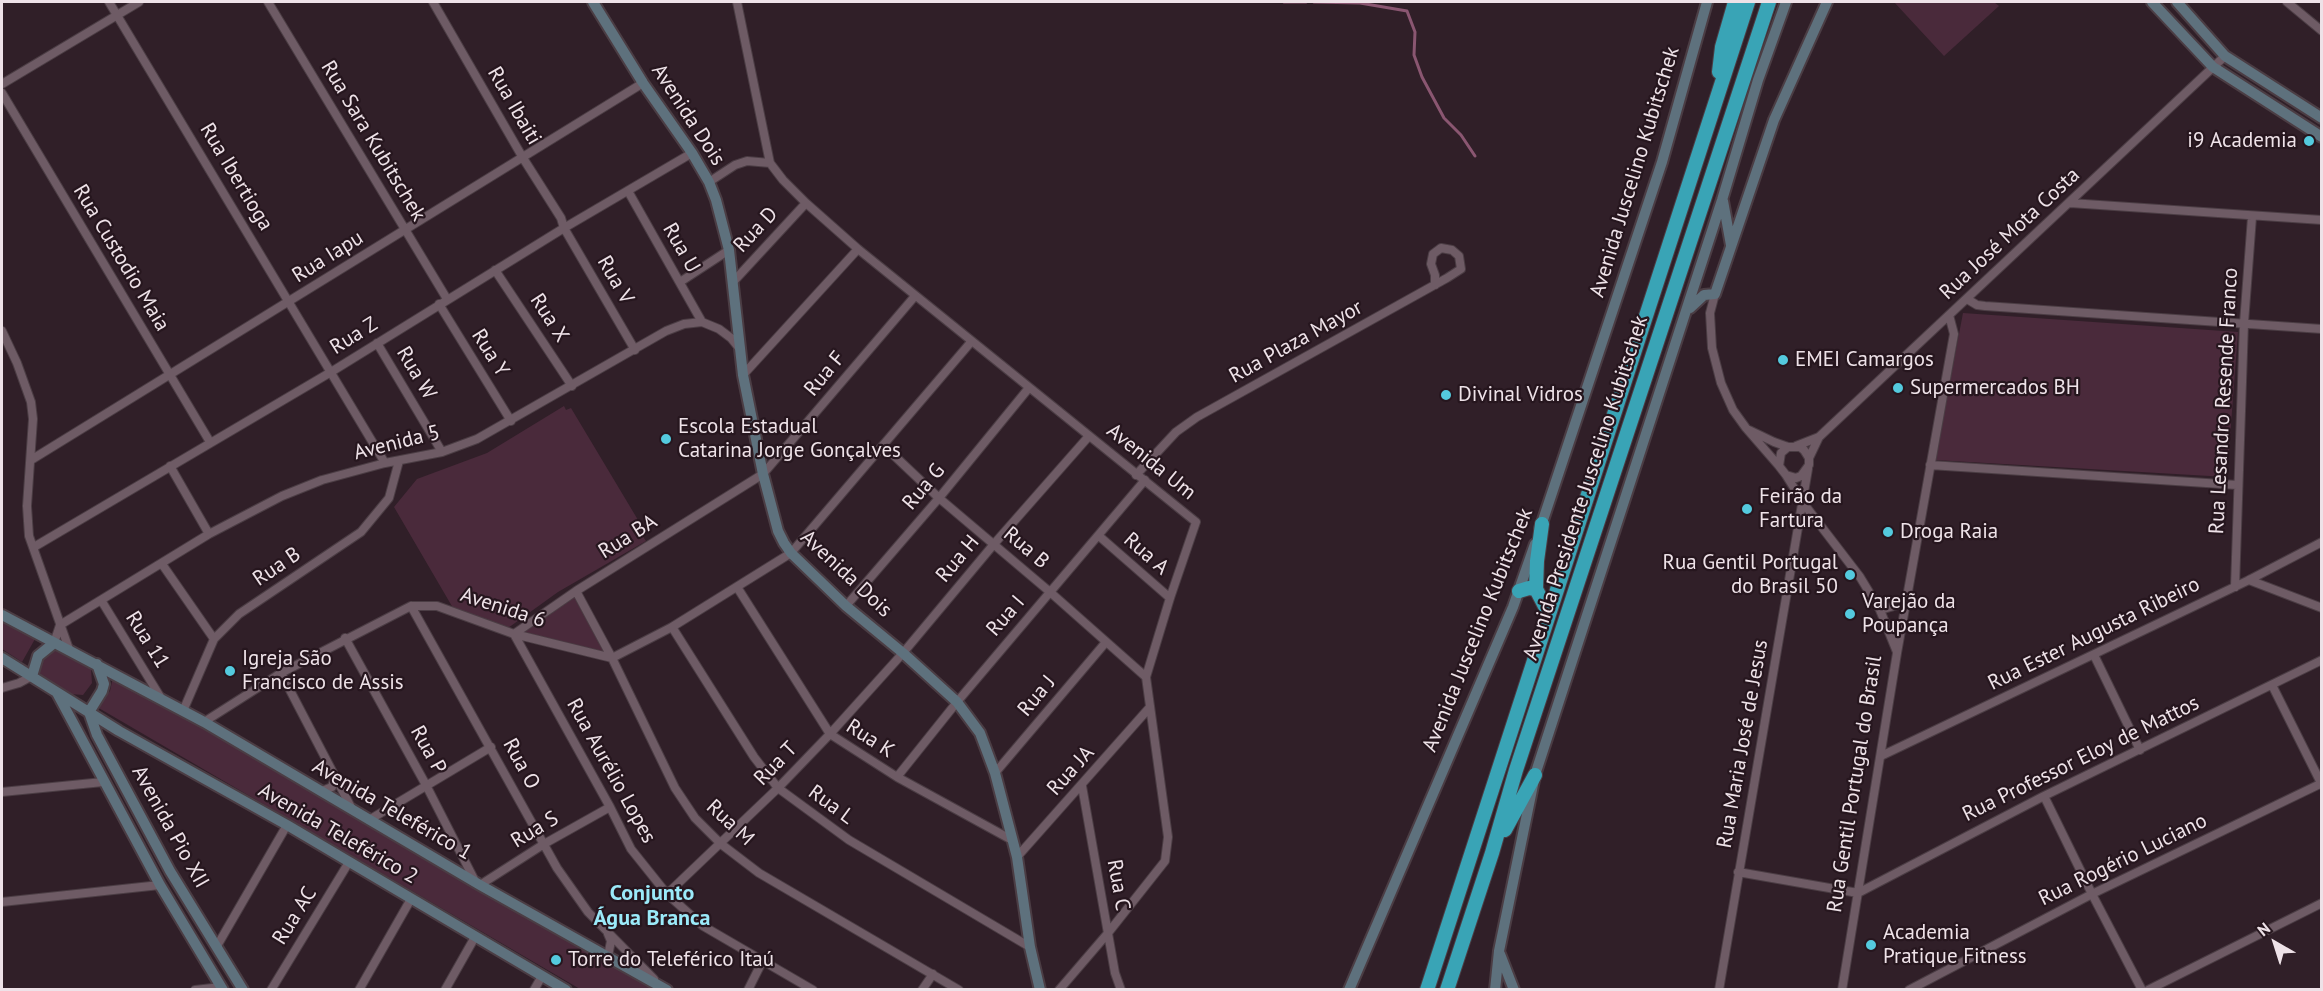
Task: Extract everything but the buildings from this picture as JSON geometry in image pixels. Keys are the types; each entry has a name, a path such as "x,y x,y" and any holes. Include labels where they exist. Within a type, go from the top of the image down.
{"highway":[{"path":"1714,108 1722,47 1736,2"},
{"name":"Avenida Presidente Juscelino Kubitschek","path":"1426,990 1748,2"},
{"name":"Avenida Presidente Juscelino Kubitschek","path":"1447,990 1492,853 1516,770 1769,2"},
{"path":"1542,524 1536,568 1536,589 1549,614"},
{"path":"1519,591 1528,588 1536,589"},
{"path":"1492,853 1535,775"}],"main road":[{"name":"Avenida Dois","path":"593,2 643,83 692,153 709,182 716,200 729,250 743,375 763,474 778,531 791,553 846,606 957,702 980,733 995,773 1017,857 1030,947 1040,990"},
{"name":"Avenida Juscelino Kubitschek","path":"1349,990 1519,591 1662,162 1707,2"},
{"name":"Avenida Presidente Juscelino Kubitschek","path":"1495,990 1499,951 1535,775 1723,203 1758,80 1786,2"},
{"path":"1684,316 1699,297 1715,294 1774,120 1827,2"},
{"path":"2152,2 2213,67 2322,137"},
{"path":"2177,2 2225,56 2322,118"},
{"path":"1723,203 1733,215 1743,212"},
{"path":"1723,203 1731,245"},
{"path":"2,615 97,664 104,684 89,712"},
{"path":"32,676 38,656 54,643"},
{"name":"Avenida Pio XII","path":"2,658 89,712 103,746 170,871 243,990"},
{"name":"Avenida Teleférico 1","path":"97,664 204,722 369,820 662,987"},
{"name":"Avenida Pio XII","path":"57,693 159,885 222,988"},
{"name":"Avenida Teleférico 2","path":"89,712 287,825 566,990"},
{"path":"103,746 109,736 119,731"},
{"path":"1499,951 1514,990"}],"street":[{"name":"Rua Ibertioga","path":"109,2 385,464"},
{"path":"2,84 139,2"},
{"name":"Rua Sara Kubitschek","path":"268,2 405,230 443,302"},
{"name":"Rua Ibaiti","path":"433,2 561,218 564,228"},
{"path":"709,182 735,165 747,161 770,163 737,2"},
{"path":"2287,2 2322,31"},
{"name":"Rua José Mota Costa","path":"1809,458 1819,437 2225,56"},
{"name":"Rua Iapu","path":"31,460 643,83"},
{"name":"Rua Custodio Maia","path":"2,93 210,442"},
{"name":"Rua Z","path":"34,547 331,372 564,228 692,153"},
{"name":"Avenida Um","path":"770,163 806,203 858,249 1196,522 1146,677 1168,837 1165,861 1059,990"},
{"name":"Rua U","path":"627,191 702,322"},
{"name":"Rua D","path":"733,282 806,203"},
{"path":"2070,203 2322,220"},
{"name":"Rua Lesandro Resende Franco","path":"2235,586 2244,323 2252,217"},
{"name":"Rua V","path":"564,228 635,350"},
{"name":"Rua Plaza Mayor","path":"1136,475 1176,432 1208,411 1435,285 1461,269 1459,256 1452,250 1446,248 1436,250 1431,259 1435,285"},
{"path":"743,375 858,249"},
{"path":"680,282 729,250"},
{"name":"Rua X","path":"495,270 572,386"},
{"path":"1715,294 1710,313 1712,348 1721,383 1733,410 1786,476 1796,478 1808,469"},
{"name":"Rua F","path":"763,474 915,296"},
{"path":"1967,299 1977,305 1985,306 2322,329"},
{"name":"Rua Y","path":"443,302 511,421"},
{"path":"1898,653 1954,334 1949,315"},
{"path":"702,322 719,329 731,338 740,350"},
{"name":"Avenida 5","path":"60,625 209,534 302,487 385,464 442,452 477,439 666,331 684,324 702,322"},
{"path":"2,331 31,402 33,419 27,521 29,536 69,649"},
{"path":"612,658 672,627 791,553 971,342"},
{"name":"Rua W","path":"377,343 442,452"},
{"name":"Rua G","path":"846,606 939,498 1028,388"},
{"path":"1746,428 1804,450 1809,458 1804,504"},
{"name":"Rua H","path":"903,653 994,544 1089,436"},
{"name":"Rua José Mota Costa","path":"1792,446 1819,437"},
{"name":"Rua B","path":"884,446 939,498 1146,677"},
{"path":"1779,466 1781,453 1792,446"},
{"name":"Rua B","path":"183,711 214,639 239,614 361,532 389,498 399,461"},
{"path":"1930,465 2237,485"},
{"path":"170,466 209,534"},
{"name":"Rua BA","path":"514,634 576,591 763,474"},
{"name":"Rua Gentil Portugal do Brasil","path":"1786,476 1804,504 1860,577 1880,610 1898,653 1842,990"},
{"name":"Rua I","path":"897,777 957,702 1145,480"},
{"name":"Rua Maria José de Jesus","path":"1719,990 1804,504"},
{"name":"Rua A","path":"1099,536 1170,598"},
{"name":"Rua Ester Augusta Ribeiro","path":"1881,756 2249,580 2322,542"},
{"path":"162,564 214,639"},
{"path":"2249,580 2322,608"},
{"name":"Rua K","path":"737,587 830,734 897,777 1012,840"},
{"name":"Rua M","path":"576,591 612,658 675,788 695,818 721,844 759,873 958,990"},
{"name":"Rua 11","path":"100,600 162,699"},
{"path":"1880,610 1908,602"},
{"name":"Avenida 6","path":"204,722 281,672 411,606 437,606 514,634 612,658"},
{"name":"Rua O","path":"411,606 572,891 608,933 662,987"},
{"path":"54,643 60,625"},
{"name":"Rua L","path":"672,627 754,757 778,788 849,840 1030,947"},
{"name":"Rua Aurélio Lopes","path":"514,634 631,849 667,894 704,926 813,990"},
{"name":"Rua P","path":"345,638 478,883"},
{"name":"Rua J","path":"995,773 1106,642"},
{"name":"Rua T","path":"667,894 778,788 903,653"},
{"path":"2094,654 2140,750"},
{"name":"Rua Professor Eloy de Mattos","path":"1858,893 2044,796 2322,660"},
{"path":"281,672 352,809"},
{"path":"2,688 32,676"},
{"path":"2272,685 2321,784"},
{"name":"Rua JA","path":"1017,857 1150,707"},
{"path":"369,820 491,747"},
{"path":"322,792 332,787 335,777"},
{"path":"2,792 103,782"},
{"name":"Rua Rogério Luciano","path":"1909,990 2092,894 2321,784"},
{"name":"Rua C","path":"1082,786 1115,973 1121,990"},
{"path":"2044,796 2142,990"},
{"name":"Rua S","path":"478,883 610,807"},
{"path":"218,946 287,825"},
{"name":"Rua AC","path":"271,990 349,862"},
{"path":"1738,872 1858,893"},
{"path":"2,902 159,885"},
{"path":"359,990 411,899"},
{"path":"2148,990 2322,903"},
{"path":"608,933 611,941 608,956"},
{"path":"445,990 475,937"},
{"path":"747,990 762,962"},
{"path":"922,990 933,974"},
{"path":"534,990 542,976"},
{"path":"195,990 222,988"}],"shaded area":[{"path":"1894,2 1994,2 1999,6 1944,56"},
{"path":"1963,313 2238,332 2227,477 1935,460"},
{"path":"564,406 566,410 571,408 644,530 640,532 646,541 558,592 508,628 453,608 394,507 417,479 487,453"},
{"path":"576,591 612,658 514,634"},
{"path":"2,622 35,639 22,662 2,649"},
{"path":"53,648 91,669 92,683 83,695 70,694 40,675 36,664"},
{"path":"113,677 335,802 655,989 580,989 97,707 110,691"}],"waterway":[{"path":"1284,2 1306,2"},
{"path":"1314,2 1360,3 1407,11 1415,32 1414,55 1422,77 1444,118 1461,135 1475,156"}],"place":[{"name":"i9 Academia","path":"2309,141"},
{"name":"EMEI Camargos","path":"1783,360"},
{"name":"Supermercados BH","path":"1898,388"},
{"name":"Divinal Vidros","path":"1446,395"},
{"name":"Escola Estadual Catarina Jorge Gonçalves","path":"666,439"},
{"name":"Feirão da Fartura","path":"1747,509"},
{"name":"Droga Raia","path":"1888,532"},
{"name":"Rua Gentil Portugal do Brasil 50","path":"1850,575"},
{"name":"Varejão da Poupança","path":"1850,614"},
{"name":"Igreja São Francisco de Assis","path":"230,671"},
{"name":"Academia Pratique Fitness","path":"1871,945"},
{"name":"Torre do Teleférico Itaú","path":"556,960"}],"district":[{"name":"Conjunto Água Branca","path":"652,906"}]}
